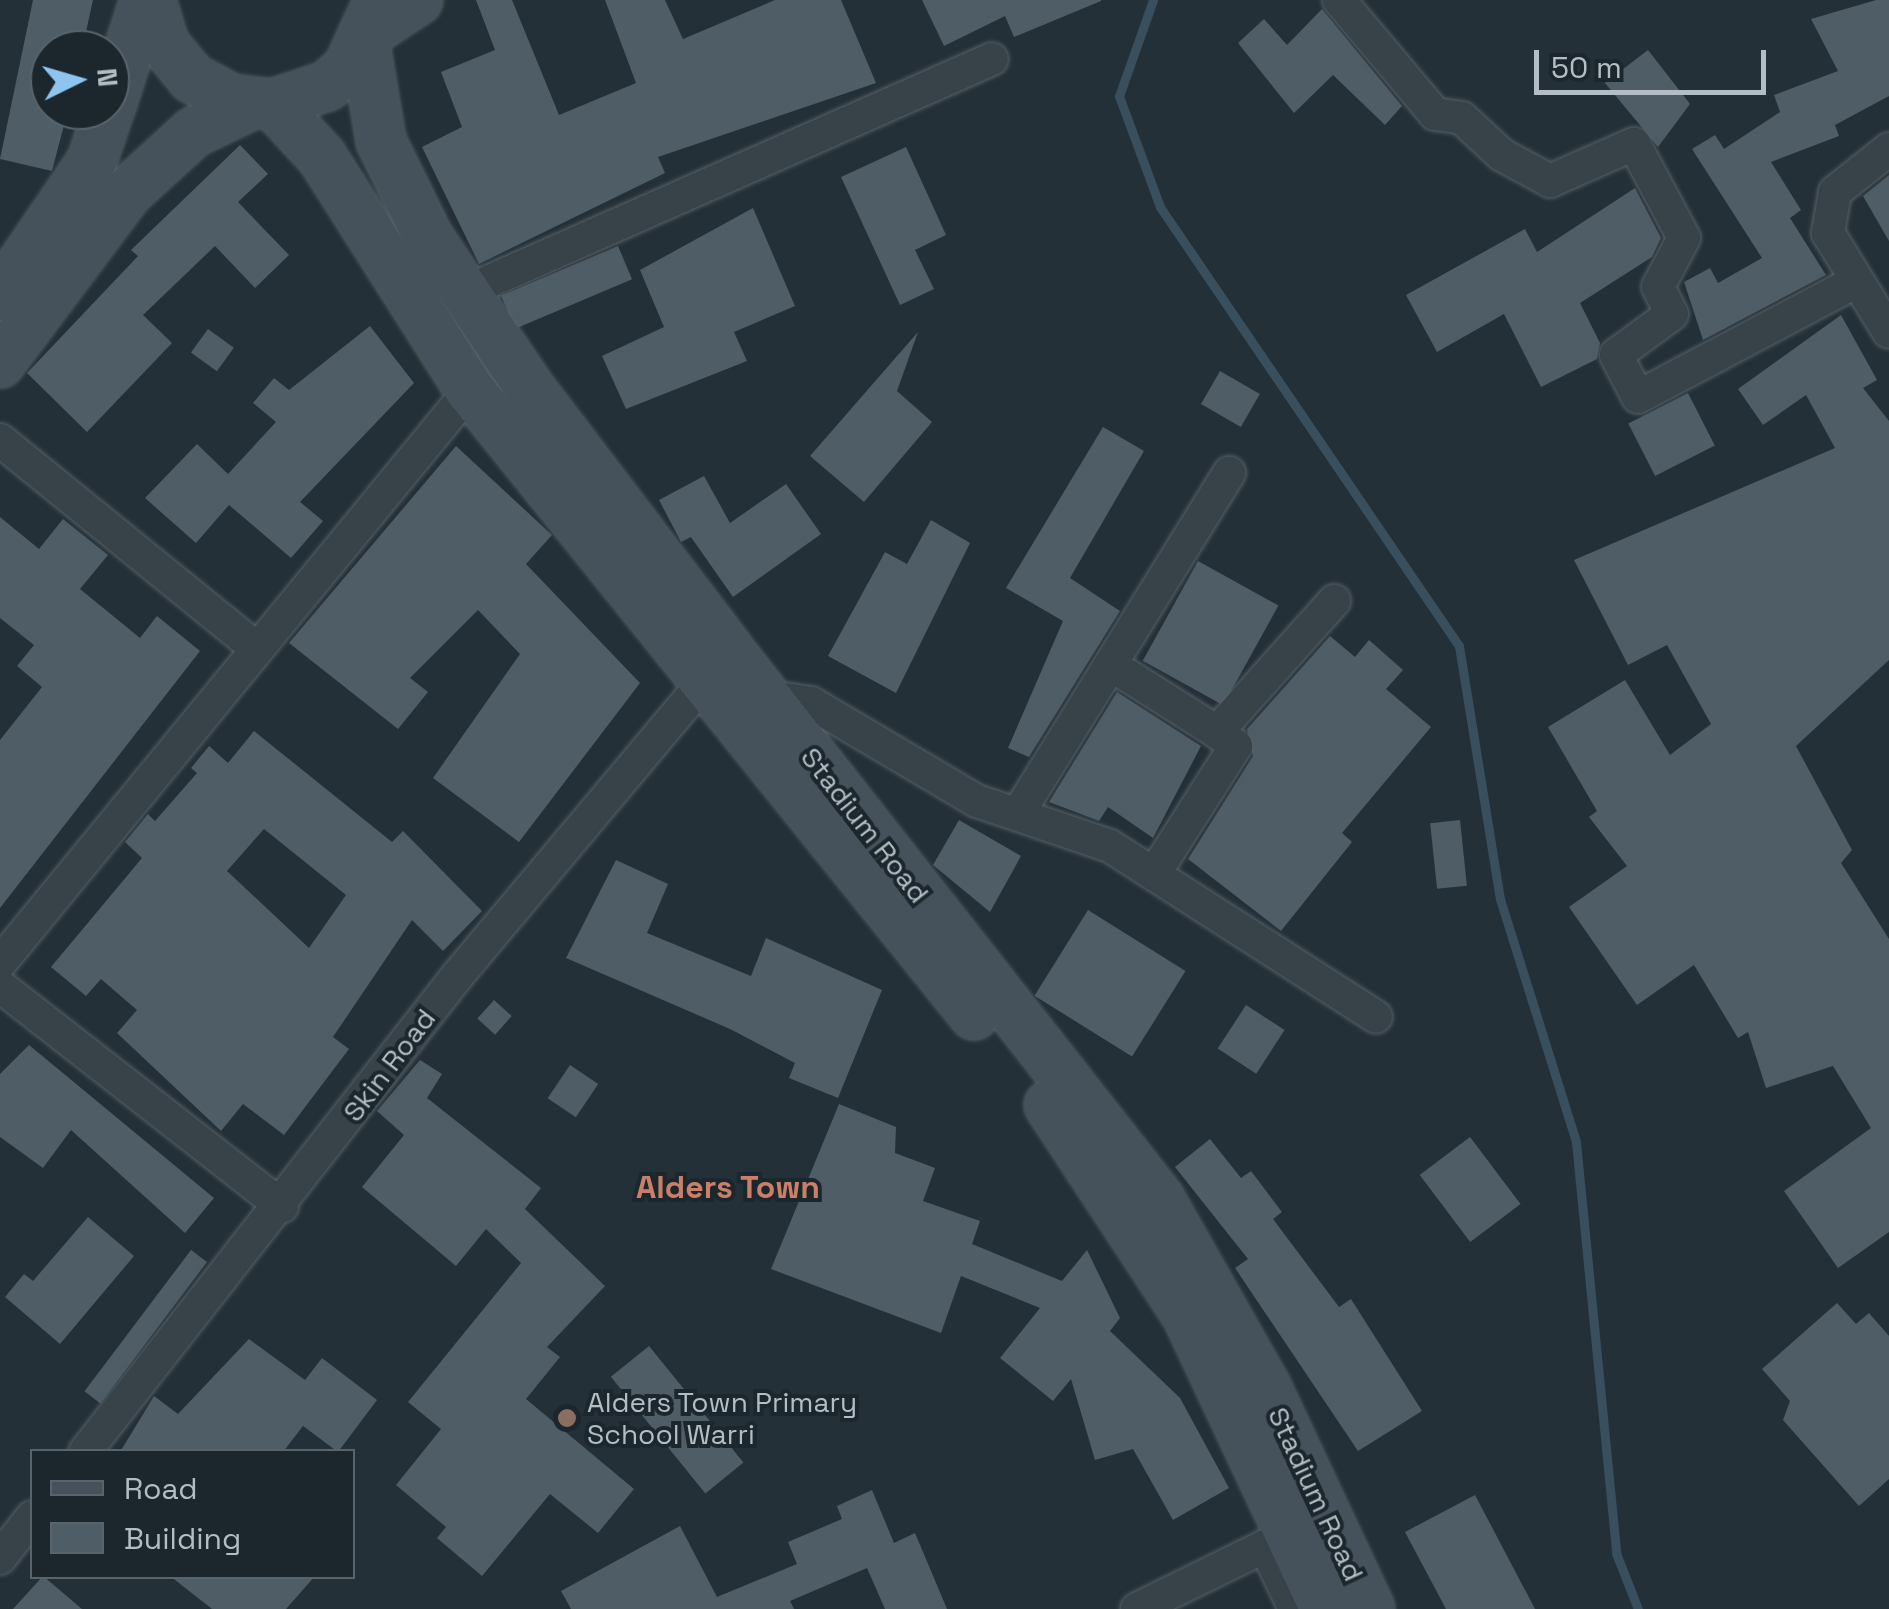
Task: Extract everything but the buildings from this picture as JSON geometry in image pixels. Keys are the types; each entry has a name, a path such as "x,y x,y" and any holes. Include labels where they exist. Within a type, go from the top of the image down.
{"main road":[{"path":"148,0 176,63 210,91 263,104"},
{"path":"130,52 148,0"},
{"path":"0,363 128,192 194,132 263,104 326,86 372,25 418,0"},
{"name":"Stadium Road","path":"372,25 381,141 465,292 764,696 1159,1198 1266,1387 1370,1609"},
{"name":"Stadium Road","path":"263,104 322,157 470,390 701,685 1064,1122 1187,1315 1278,1540 1325,1609"},
{"path":"0,296 92,161 103,130"}],"street":[{"path":"1339,0 1435,114 1462,118 1502,155 1550,181 1634,144 1684,238 1658,287 1672,314 1616,356 1638,397 1855,282"},
{"path":"465,292 992,59"},
{"path":"1889,150 1846,180 1829,212 1828,233 1889,332"},
{"path":"0,963 470,390"},
{"path":"0,440 256,648"},
{"path":"1019,812 1230,473"},
{"path":"1217,732 1334,601"},
{"path":"1111,664 1236,746 1154,874"},
{"name":"Skin Road","path":"87,1449 282,1206 458,975 701,685"},
{"path":"764,696 812,703 977,801 1019,812 1110,846 1376,1017"},
{"path":"0,986 282,1206"},
{"path":"1137,1609 1278,1540 1294,1609"}],"waterway":[{"path":"1153,0 1119,96 1160,207 1459,646 1500,899 1576,1142 1616,1553 1638,1609"}],"place":[{"name":"Alders Town Primary School Warri","path":"567,1418"}],"district":[{"name":"Alders Town","path":"728,1187"}]}
